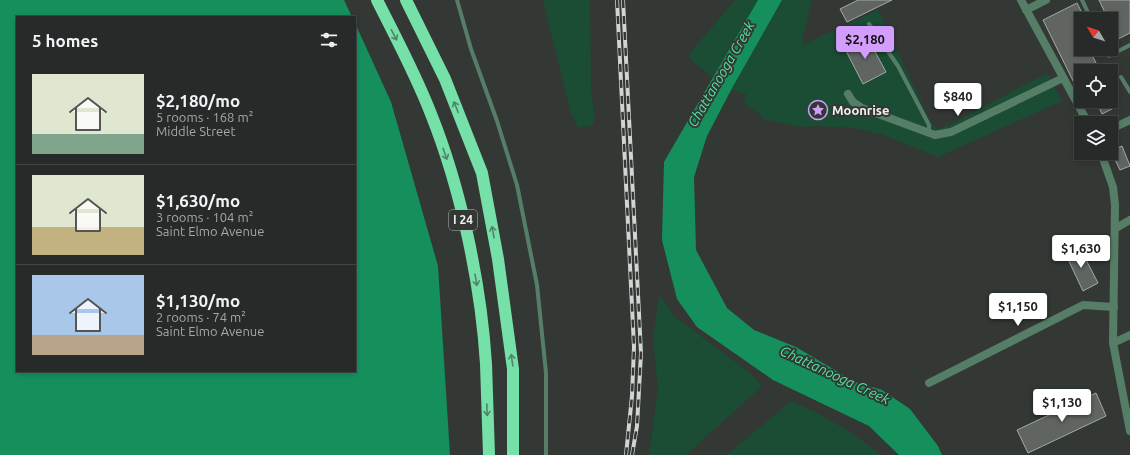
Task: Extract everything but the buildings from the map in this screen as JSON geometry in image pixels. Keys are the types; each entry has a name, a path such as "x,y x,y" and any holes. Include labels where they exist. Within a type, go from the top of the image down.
{"highway":[{"name":"I 24","path":"377,0 432,114 449,164 469,246 476,283 486,363 489,455"},
{"name":"I 24","path":"406,0 445,79 482,173 498,259 513,369 512,455"}],"street":[{"path":"1021,0 1084,116"},
{"path":"1026,10 1046,0"},
{"path":"848,94 853,102 862,108 935,135 952,132 1064,78"},
{"path":"1118,126 1130,120"},
{"path":"1104,160 1113,187 1116,228 1113,343 1130,431"},
{"path":"1116,228 1130,220"},
{"path":"929,383 1082,306 1114,307"},
{"path":"1113,343 1130,335"}],"lane":[{"path":"457,0 471,49 497,121 519,193 537,285 546,373 546,455"},
{"path":"1082,0 1088,12"},
{"path":"869,24 898,66 929,125 929,132"},
{"path":"1118,51 1130,45"},
{"path":"1122,76 1130,92"}],"shaded area":[{"path":"543,0 590,0 591,89 595,118 592,125 578,128 571,113"},
{"path":"735,0 758,0 713,78 689,58 689,54"},
{"path":"782,0 812,0 802,45 878,10 931,123 937,129 949,125 1047,73 1062,101 938,157 881,134 853,128 821,126 799,127 763,119 760,114 742,102 747,95 731,90"},
{"path":"659,295 674,316 749,372 762,386 686,455 649,455 658,388 653,341"},
{"path":"791,401 838,425 881,455 727,455"}],"water":[{"path":"0,0 344,0 352,16 16,16 16,372 356,372 356,25 391,102 438,266 450,455 0,455"},
{"name":"Chattanooga Creek","path":"758,0 782,0 707,136 694,177 696,250 727,308 754,330 796,347 855,382 882,390 910,409 938,446 942,455 899,455 869,426 773,380 697,327 677,299 662,240 664,162"}],"railway":[{"path":"617,0 634,347 632,396 626,455"},
{"path":"623,0 641,353 637,426 632,455"}],"place":[{"name":"Moonrise","path":"818,110"}]}
